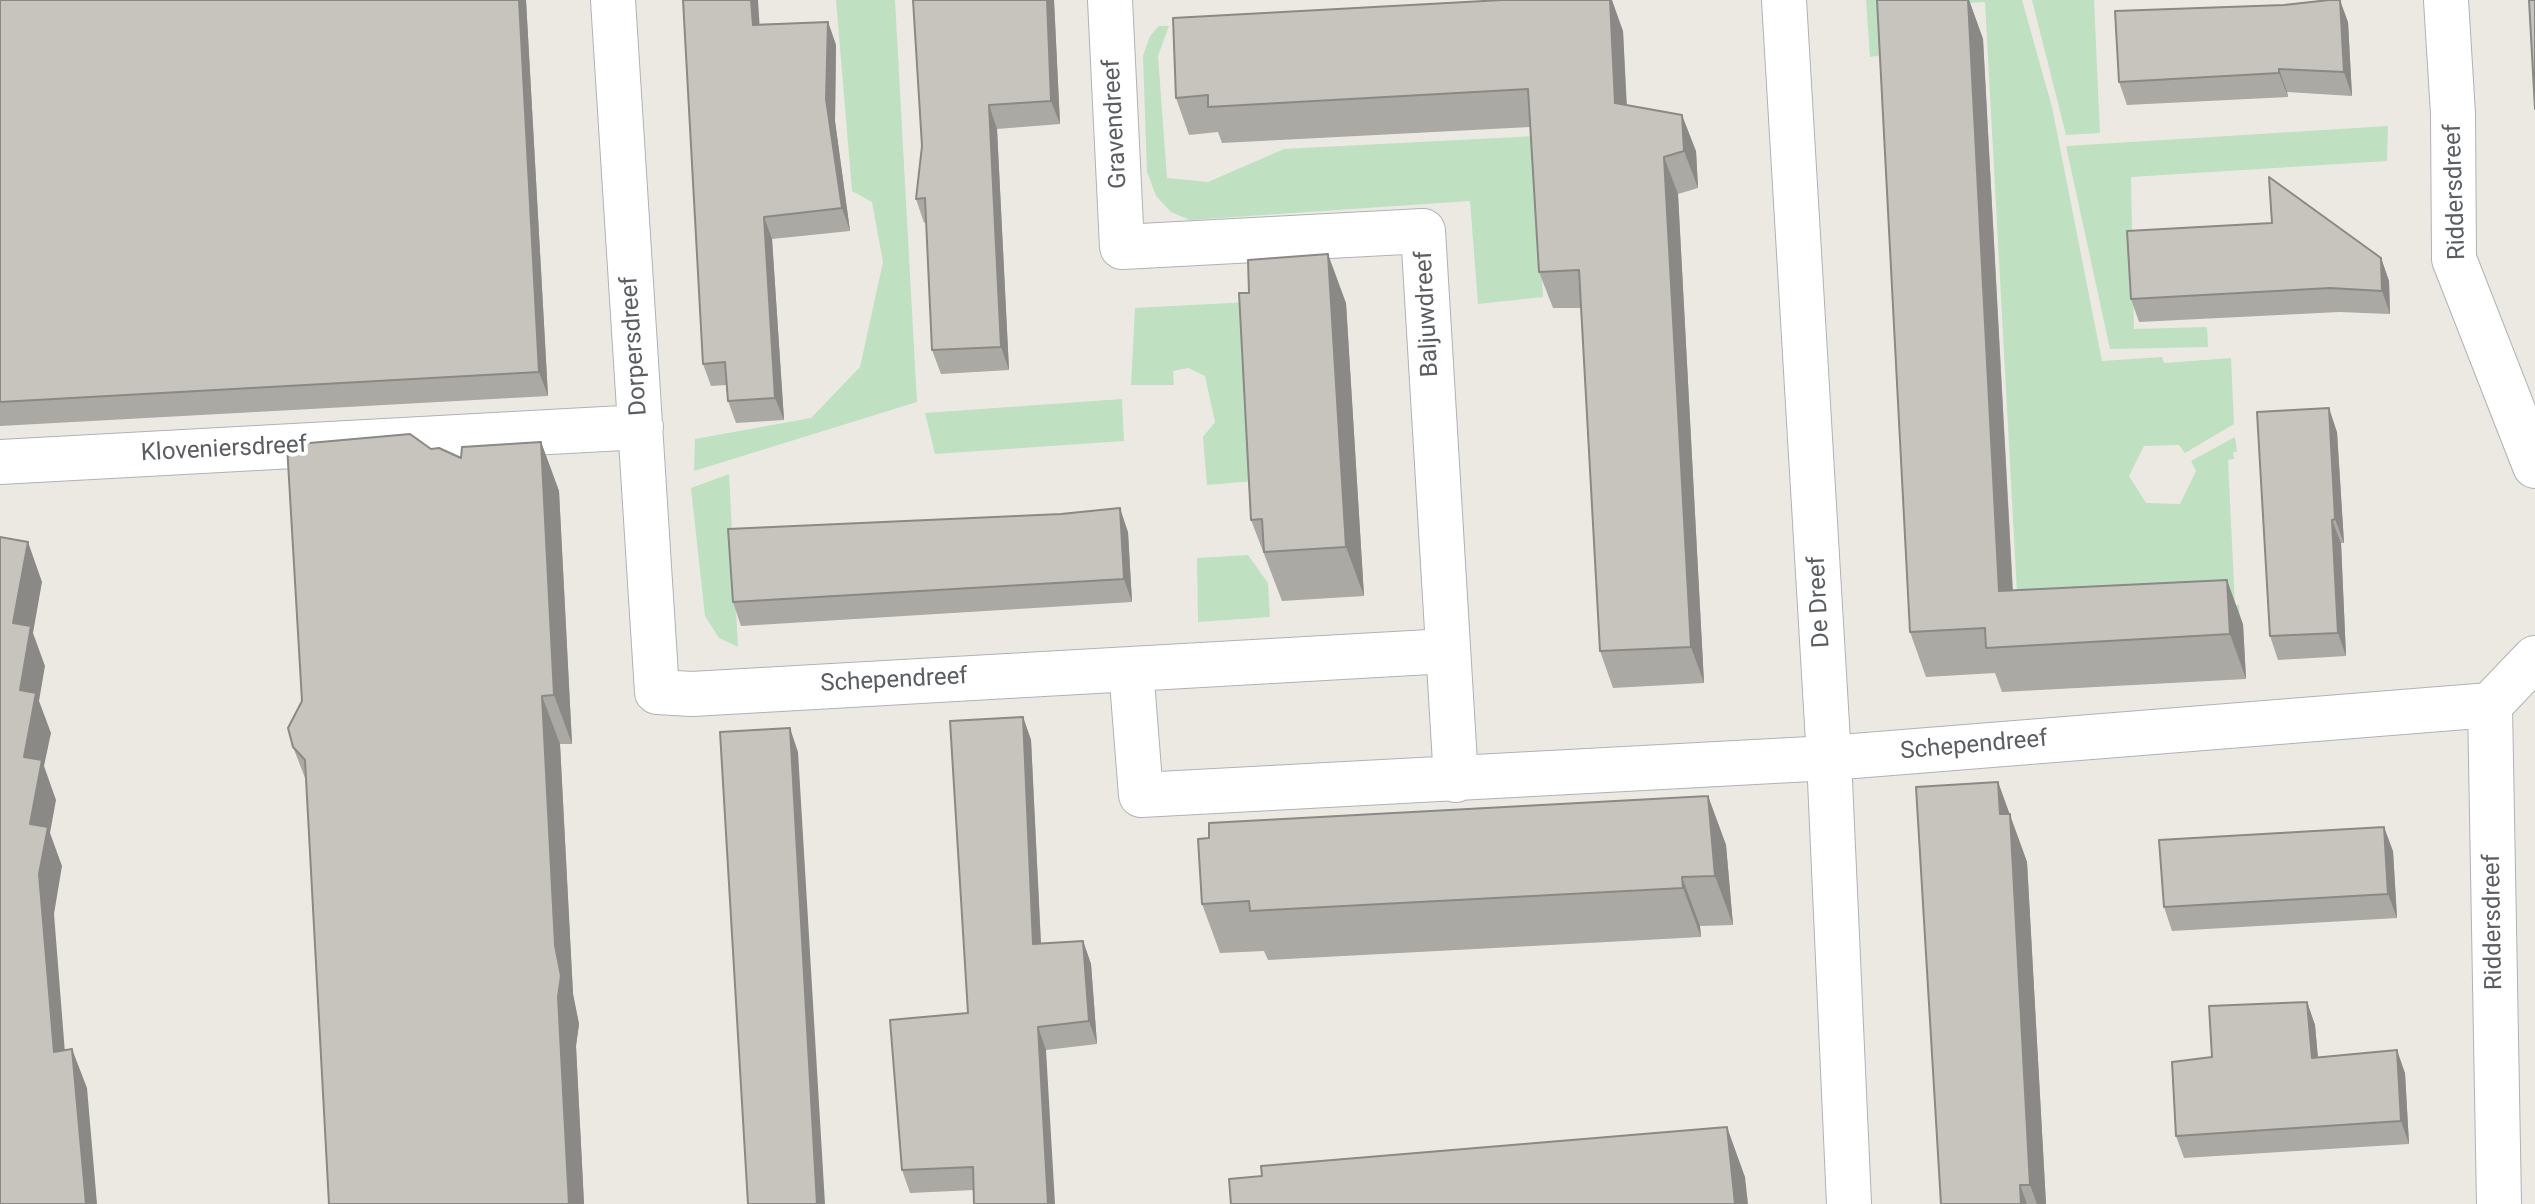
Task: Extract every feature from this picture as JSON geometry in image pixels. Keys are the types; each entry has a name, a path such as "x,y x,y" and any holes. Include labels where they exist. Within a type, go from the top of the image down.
{"street":[{"name":"Dorpersdreef","path":"613,0 657,692"},
{"name":"Gravendreef","path":"1110,0 1122,247"},
{"name":"De Dreef","path":"1784,0 1829,758 1849,1204"},
{"name":"Riddersdreef","path":"2446,0 2453,114 2454,259 2535,466"},
{"name":"Baljuwdreef","path":"1122,247 1423,231 1447,651"},
{"name":"Kloveniersdreef","path":"0,462 641,427"},
{"name":"Schependreef","path":"657,692 692,694 1447,651"},
{"path":"1447,651 1456,780"},
{"path":"2490,705 2535,658"},
{"name":"Schependreef","path":"1131,669 1141,795 1829,758 2490,705"},
{"name":"Riddersdreef","path":"2490,705 2499,1204"}],"green space":[{"path":"836,0 895,0 917,402 694,471 695,439 811,418 860,367 883,262 872,202 852,191"},
{"path":"1866,0 2022,0 2052,107 2102,361 2162,357 2164,363 2231,358 2234,424 2185,453 2179,445 2144,446 2129,476 2146,503 2180,504 2196,471 2191,461 2235,437 2237,452 2233,452 2234,459 2228,460 2235,605 2239,605 2240,620 2019,630 1985,2 1885,8 1887,54 1870,57"},
{"path":"2032,0 2094,0 2100,133 2066,135"},
{"path":"1159,26 1169,26 1158,56 1167,178 1208,182 1284,149 1535,136 1543,297 1478,304 1470,201 1190,220 1171,212 1156,196 1147,172 1143,56 1150,36"},
{"path":"2388,126 2387,161 2131,177 2134,329 2207,327 2208,347 2110,349 2066,146"},
{"path":"1249,302 1254,481 1207,485 1203,437 1215,422 1205,376 1188,368 1173,371 1174,385 1131,385 1135,308"},
{"path":"1122,399 1124,441 935,454 925,413"},
{"path":"729,474 738,647 719,638 705,616 691,488"},
{"path":"1248,555 1268,583 1270,617 1198,622 1197,558"}],"building":[{"path":"0,0 519,0 539,372 0,402"},
{"path":"683,0 751,0 753,25 828,22 826,99 842,208 764,217 775,398 728,401 725,362 703,364"},
{"path":"913,0 1047,0 1051,101 989,105 1001,347 932,350 925,198 916,199 922,146"},
{"path":"1502,0 1610,0 1615,103 1682,115 1684,151 1664,157 1691,647 1600,651 1579,270 1539,272 1528,89 1208,107 1208,95 1176,98 1173,18"},
{"path":"1877,0 1968,0 1999,591 2227,580 2230,634 1986,648 1985,628 1910,632"},
{"path":"2340,0 2344,72 2279,69 2279,73 2119,82 2115,11 2284,5"},
{"path":"2529,0 2535,0 2535,109"},
{"path":"2269,177 2381,258 2382,291 2330,288 2131,299 2127,231 2272,223"},
{"path":"1328,254 1346,547 1264,552 1262,519 1251,520 1239,293 1249,293 1248,260"},
{"path":"2329,408 2338,633 2270,636 2257,412"},
{"path":"410,434 431,449 439,448 461,458 462,447 541,442 554,695 542,696 555,945 561,976 558,997 569,1204 329,1204 305,760 293,747 288,728 302,701 287,445"},
{"path":"1120,508 1124,579 733,602 728,529 1061,514"},
{"path":"0,537 28,542 13,623 31,626 20,690 36,693 24,757 42,760 30,824 48,827 39,874 54,1052 72,1049 86,1204 0,1204"},
{"path":"1023,717 1033,944 1083,941 1089,1021 1038,1027 1048,1204 974,1204 973,1167 902,1170 890,1020 968,1013 950,721"},
{"path":"790,728 817,1204 748,1204 720,732"},
{"path":"1998,782 2000,814 2010,814 2030,1185 2020,1185 2021,1204 1941,1204 1916,787"},
{"path":"1708,796 1715,876 1682,877 1683,888 1250,911 1249,901 1202,904 1198,839 1209,838 1209,823"},
{"path":"2384,827 2388,894 2164,907 2159,840"},
{"path":"2307,1002 2312,1058 2397,1050 2401,1121 2176,1136 2172,1062 2212,1057 2209,1006"},
{"path":"1727,1127 1735,1204 1231,1204 1229,1179 1262,1176 1261,1166"}]}
